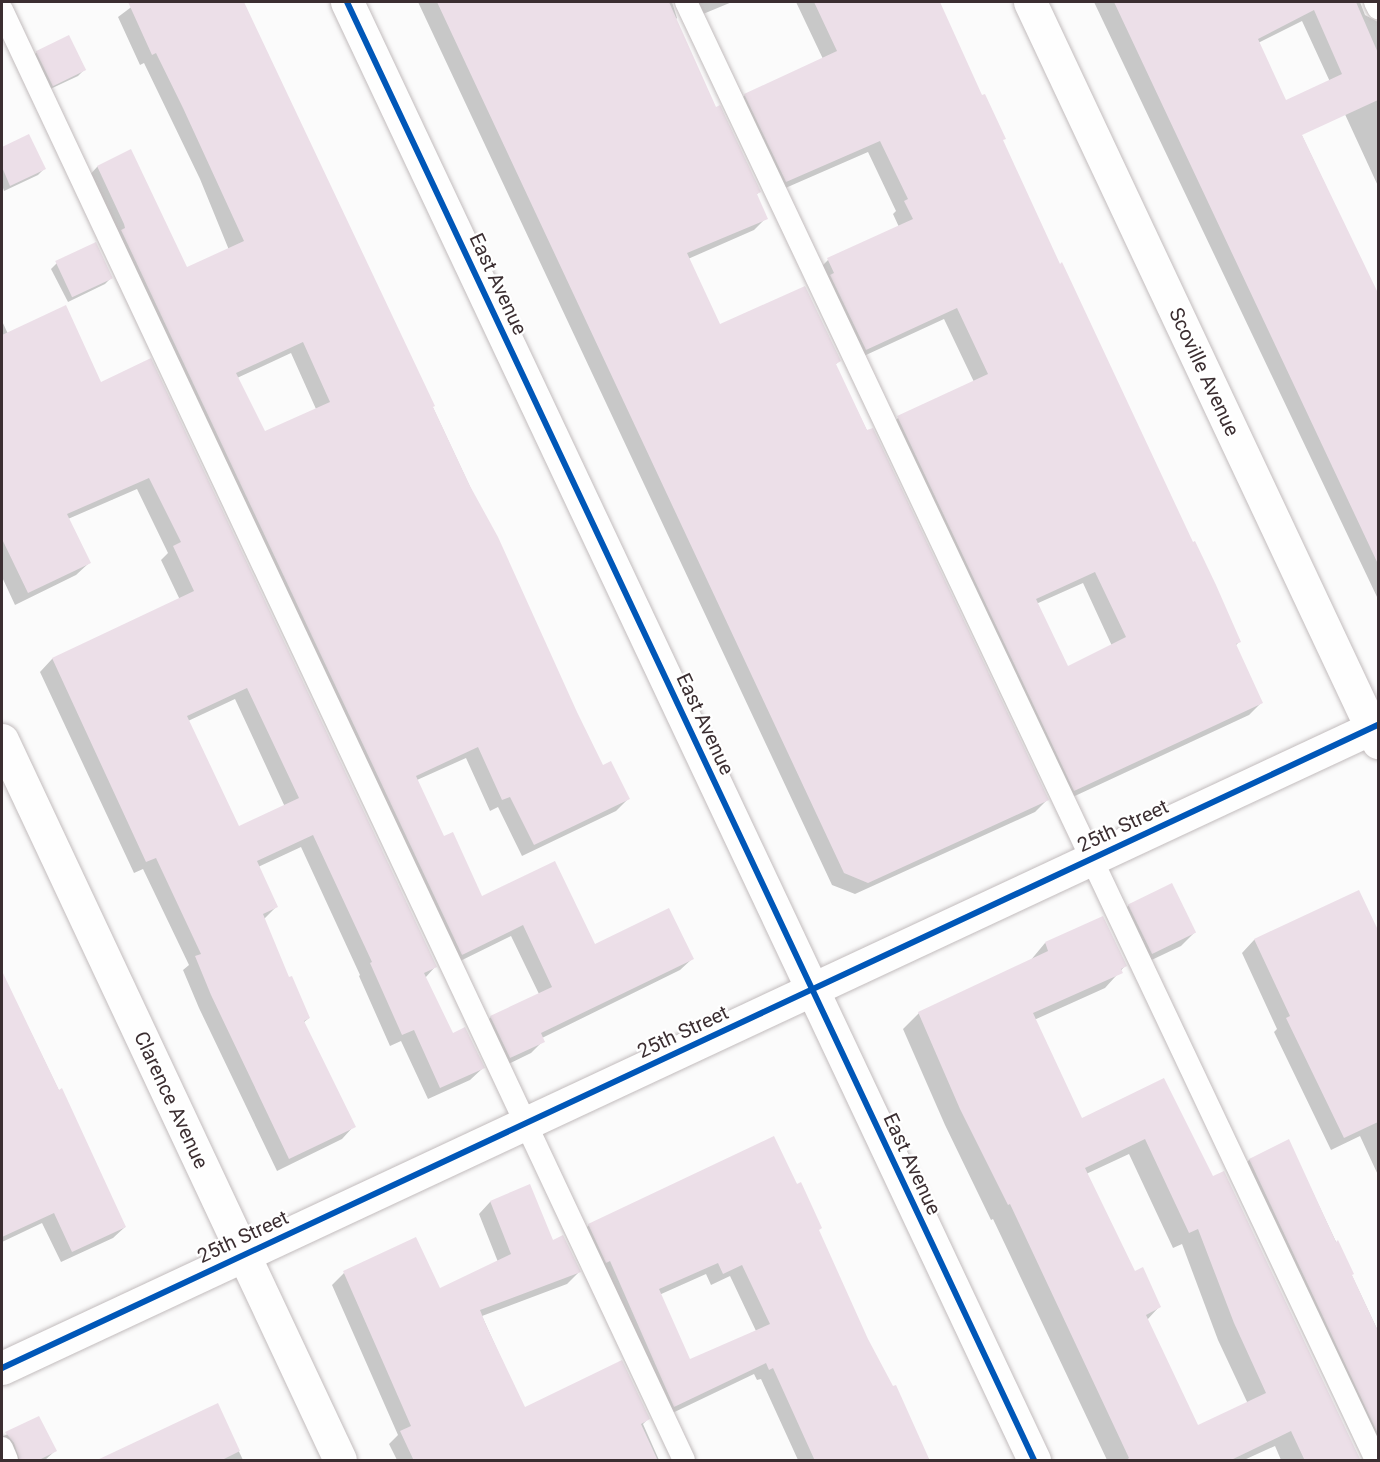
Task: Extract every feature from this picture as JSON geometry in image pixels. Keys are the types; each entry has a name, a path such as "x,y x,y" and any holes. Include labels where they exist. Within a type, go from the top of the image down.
{"street":[{"name":"East Avenue","path":"347,2 1034,1461"},
{"name":"Scoville Avenue","path":"1030,2 1376,732"},
{"name":"25th Street","path":"2,1368 1090,860 1376,732"},
{"name":"Clarence Avenue","path":"2,741 340,1461"}],"lane":[{"path":"686,2 1376,1461"},
{"path":"1375,2 1378,8"},
{"path":"2,10 684,1461"},
{"path":"2,1448 7,1461"}],"building":[{"path":"128,2 244,2 435,406 433,407 470,486 498,537 577,712 603,765 611,761 630,799 534,845 510,797 502,800 478,747 416,776 444,836 453,832 482,896 555,861 595,944 669,908 694,959 541,1033 545,1042 510,1058 490,1016 552,987 523,925 462,955 121,230 125,228 124,224 97,166 131,149 187,267 244,241 156,53 152,55","holes":["303,342 330,402 265,431 236,373"]},
{"path":"437,2 669,2 716,107 720,105 761,192 757,194 768,219 687,253 720,324 805,286 841,361 836,364 867,430 873,428 1049,800 868,883 844,873"},
{"path":"814,2 940,2 982,95 985,94 1006,139 1003,140 1060,264 1062,262 1193,542 1195,541 1216,585 1241,642 1236,644 1263,703 1074,791 897,416 988,374 957,308 866,350 830,275 834,273 827,258 913,219 904,201 908,199 880,141 786,182 744,94 837,51","holes":["1095,572 1126,637 1068,666 1036,599"]},
{"path":"1114,2 1356,2 1378,53 1378,100 1302,135 1378,293 1378,564","holes":["1314,10 1342,74 1286,100 1258,39"]},
{"path":"69,35 86,70 53,86 36,51"},
{"path":"29,134 46,169 10,186 2,167 2,147"},
{"path":"96,242 113,278 72,297 55,261"},
{"path":"66,305 101,382 151,358 437,967 424,973 453,1033 465,1027 485,1068 440,1088 414,1030 402,1035 370,963 372,962 313,835 257,861 278,907 263,914 289,977 292,976 310,1018 304,1021 356,1127 289,1159 211,995 195,956 201,954 156,858 146,862 52,658 194,591 173,546 181,542 149,478 67,514 91,563 28,593 2,539 2,335","holes":["247,688 299,798 239,826 187,716"]},
{"path":"1172,883 1196,932 1152,954 1128,904"},
{"path":"1359,890 1378,930 1378,1122 1344,1138 1286,1018 1290,1016 1254,939"},
{"path":"1103,916 1127,966 1121,969 1123,973 1033,1013 1082,1118 1164,1078 1213,1176 1224,1171 1361,1461 1305,1461 1291,1431 1229,1461 1125,1461 1129,1458 1010,1204 1008,1205 960,1109 918,1012 1048,951 1045,942","holes":["1145,1139 1189,1233 1198,1229 1234,1323 1266,1393 1198,1425 1146,1315 1161,1307 1143,1267 1135,1271 1085,1168"]},
{"path":"2,971 59,1090 62,1088 126,1227 72,1252 54,1213 2,1237"},
{"path":"774,1136 797,1184 801,1182 822,1228 819,1230 868,1339 893,1386 896,1385 930,1461 815,1461 773,1368 769,1370 766,1363 674,1407 610,1261 606,1263 588,1224","holes":["718,1263 723,1274 742,1265 770,1324 690,1359 659,1289"]},
{"path":"1289,1139 1336,1242 1338,1240 1354,1274 1352,1275 1378,1331 1378,1434 1249,1159"},
{"path":"530,1184 553,1240 563,1235 581,1272 480,1310 486,1325 525,1407 622,1360 650,1419 641,1424 658,1461 414,1461 400,1431 411,1426 343,1271 416,1237 440,1288 511,1254 490,1201"},
{"path":"218,1403 240,1451 220,1461 95,1461"},
{"path":"39,1416 57,1451 37,1461 20,1461 14,1443 5,1432"}],"cycle path":[{"path":"347,2 1034,1460"},
{"path":"2,1368 1378,725"}]}
